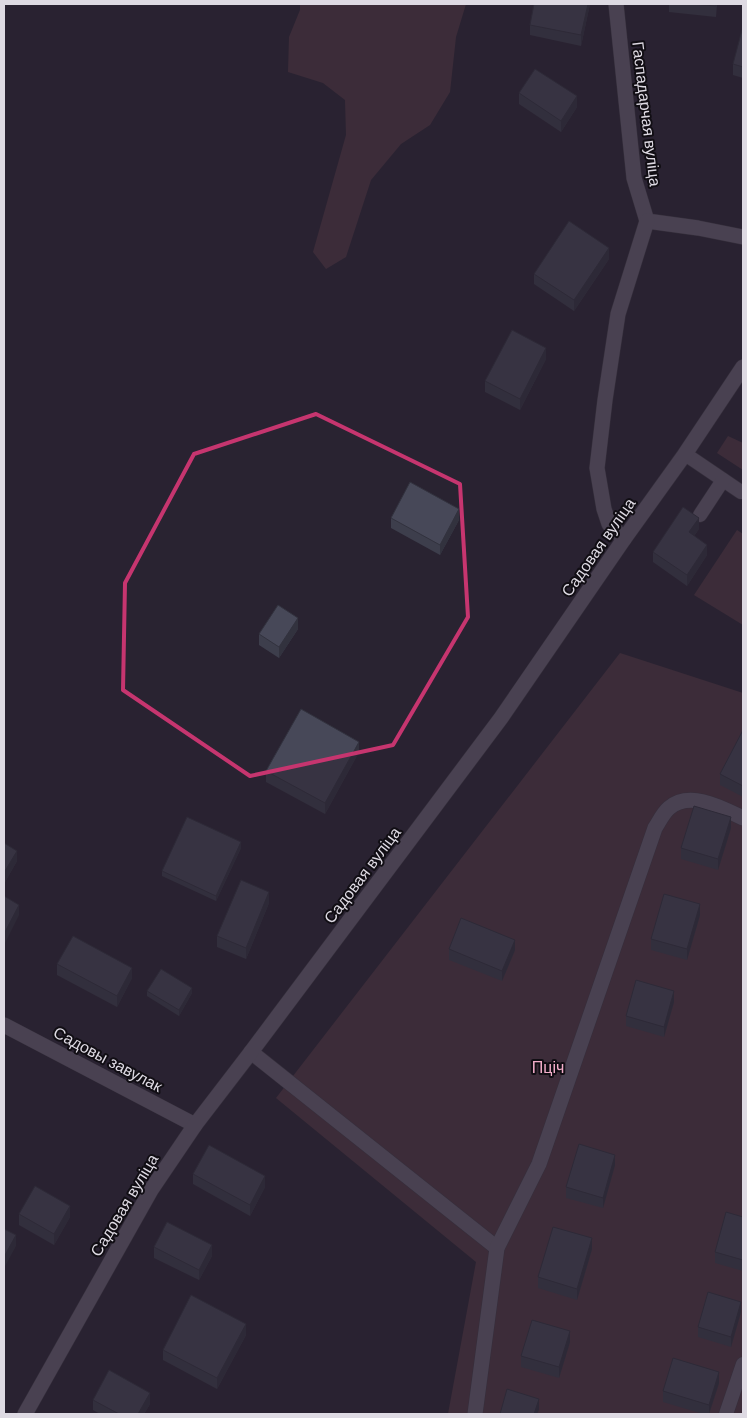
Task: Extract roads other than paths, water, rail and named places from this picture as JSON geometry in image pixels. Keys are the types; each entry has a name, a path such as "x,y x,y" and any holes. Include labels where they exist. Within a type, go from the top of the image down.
{"street":[{"name":"Гаспадарчая вуліца","path":"616,4 634,178 648,221"},
{"path":"624,539 609,524 604,509 597,468 618,314 648,221 743,237"},
{"name":"Садовая вуліца","path":"25,1414 151,1190 195,1125 501,718 685,454 743,367"},
{"path":"475,1414 497,1248 539,1164 655,828 667,809 681,800 712,803 743,818"},
{"name":"Садовы завулак","path":"4,1025 195,1125"},
{"path":"251,1052 497,1248"}],"lane":[{"path":"685,454 741,492"},
{"path":"700,515 723,480"},
{"path":"726,1414 743,1364"}],"park label":[{"name":"Пціч","path":"548,1067"}]}
